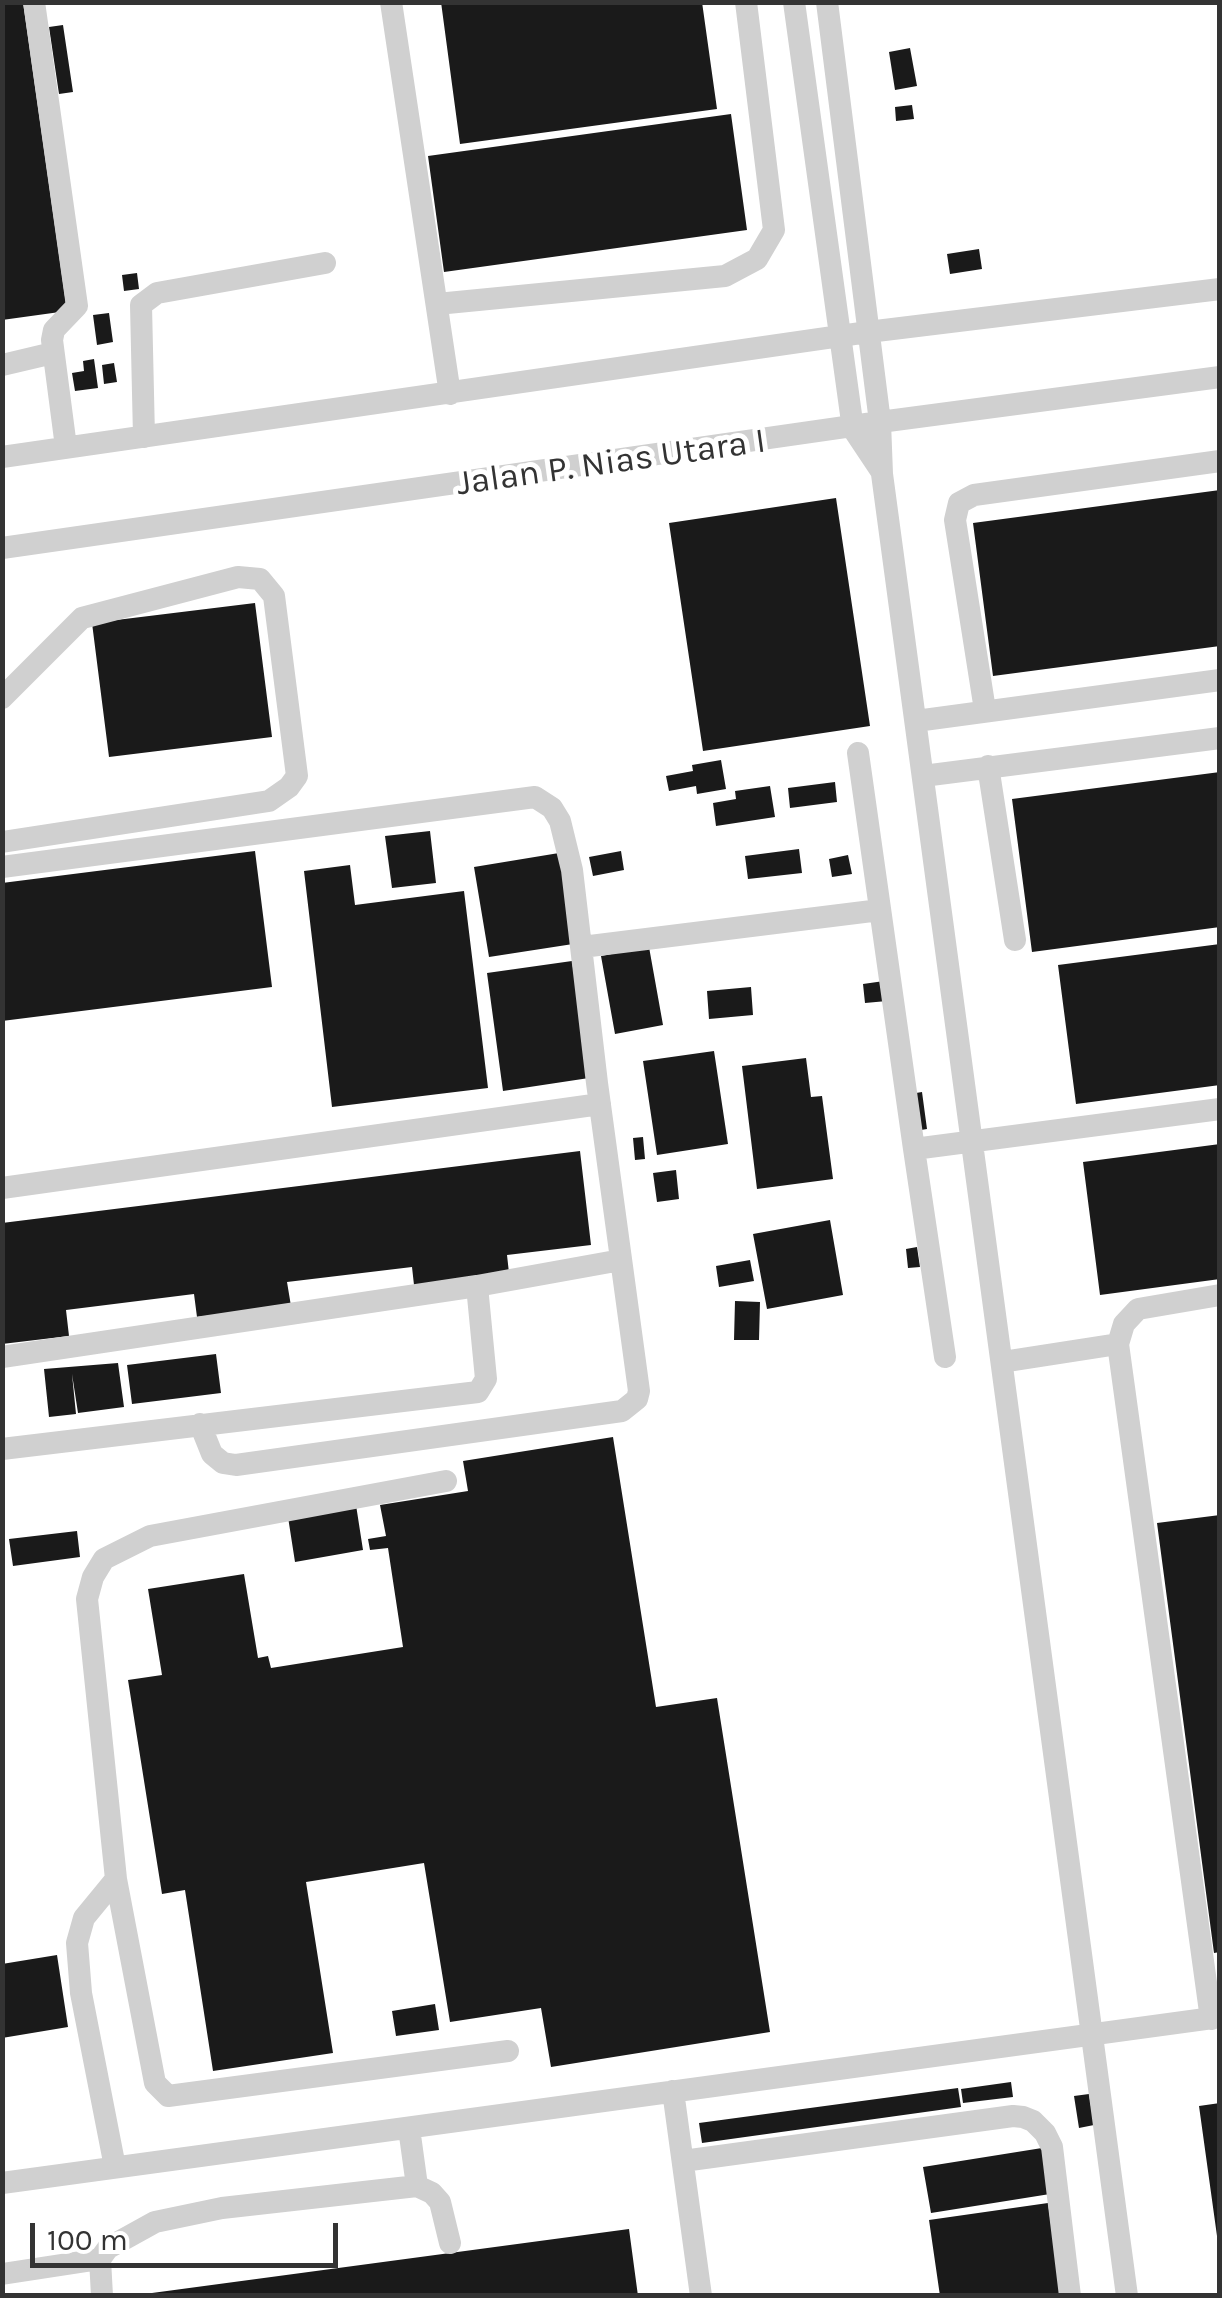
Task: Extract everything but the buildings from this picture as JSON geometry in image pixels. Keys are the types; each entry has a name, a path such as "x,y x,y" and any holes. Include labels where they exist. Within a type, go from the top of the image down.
{"street":[{"path":"34,2 76,306 54,330 53,353 66,447"},
{"path":"392,2 450,394"},
{"path":"437,304 725,276 757,259 774,230 746,2"},
{"path":"794,2 852,428 882,474"},
{"path":"827,2 880,422 882,474 1127,2296"},
{"path":"144,437 141,305 157,293 325,263"},
{"path":"2,456 868,332 1220,289"},
{"path":"2,364 53,353"},
{"name":"Jalan P. Nias Utara I","path":"2,548 1220,377"},
{"path":"985,710 954,520 959,503 974,495 1220,461"},
{"path":"2,698 82,618 238,577 260,578 274,596 297,776 289,788 269,801 2,842"},
{"path":"916,721 1220,680"},
{"path":"923,776 1220,738"},
{"path":"858,753 945,1357"},
{"path":"988,766 1015,940"},
{"path":"2,867 535,797 552,808 560,821 572,870 639,1391 632,1406 622,1411 236,1465 223,1463 212,1454 200,1424"},
{"path":"582,947 880,910"},
{"path":"2,1188 600,1104"},
{"path":"914,1149 1220,1109"},
{"path":"2,1357 477,1286 621,1260"},
{"path":"2,1449 478,1392 486,1379 477,1286"},
{"path":"2,2182 1215,2018 1118,1344 1124,1324 1138,1310 1220,1295"},
{"path":"1002,1362 1118,1344"},
{"path":"446,1481 150,1536 104,1559 92,1577 87,1599 116,1878 155,2083 168,2096 508,2051"},
{"path":"115,2167 81,1993 76,1943 84,1918 116,1878"},
{"path":"673,2092 701,2296"},
{"path":"683,2161 1023,2117 1045,2133 1052,2147 1070,2296"},
{"path":"409,2128 418,2186"},
{"path":"102,2296 100,2259 108,2248 154,2222 222,2208 418,2186 440,2202 450,2243"},
{"path":"2,2274 100,2259"}]}
